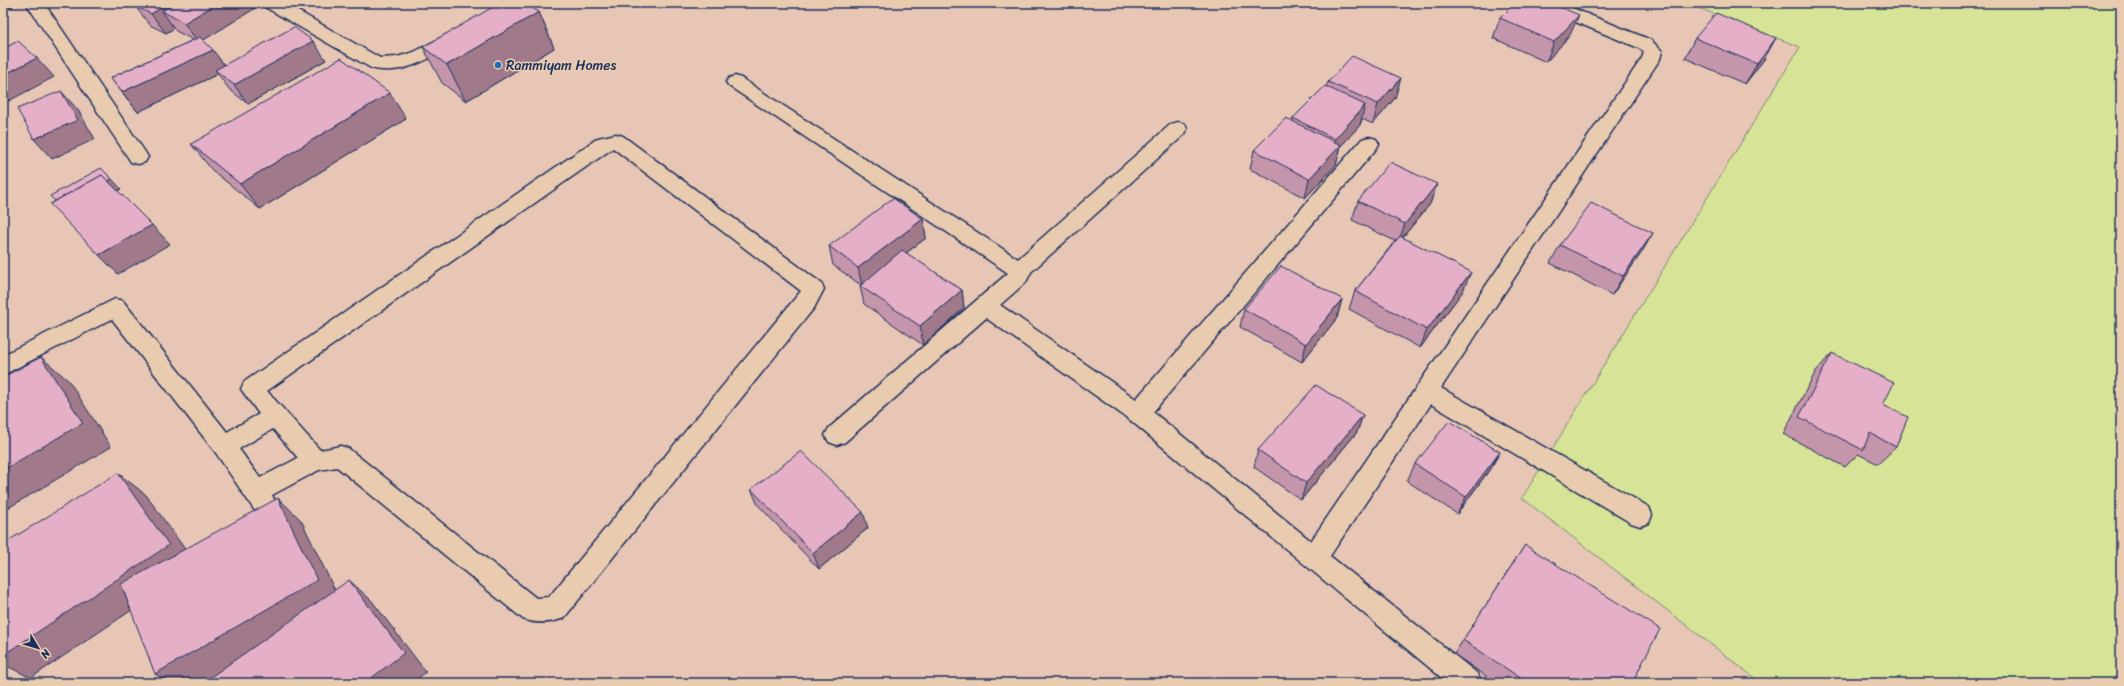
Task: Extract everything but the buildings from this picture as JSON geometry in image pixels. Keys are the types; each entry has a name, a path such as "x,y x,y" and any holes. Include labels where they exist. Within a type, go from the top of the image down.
{"street":[{"path":"35,3 138,157"},
{"path":"271,3 377,64 398,63 420,56 466,30"},
{"path":"1314,558 1426,390 1651,59 1654,51 1645,44 1545,3"},
{"path":"735,82 1019,270 1021,273 836,435"},
{"path":"1019,270 1178,130"},
{"path":"3,366 115,307 224,446 262,500 316,461 341,456 532,610 555,609 806,302 813,289 616,141 605,143 252,389 316,461"},
{"path":"1138,413 1369,144"},
{"path":"985,306 1138,413 1469,683"},
{"path":"1426,390 1640,515"},
{"path":"224,446 276,416"}],"green space":[{"path":"1686,3 2121,3 2121,683 1761,683 1522,498 1800,47"}],"place":[{"name":"Rammiyam Homes","path":"498,65"}]}
